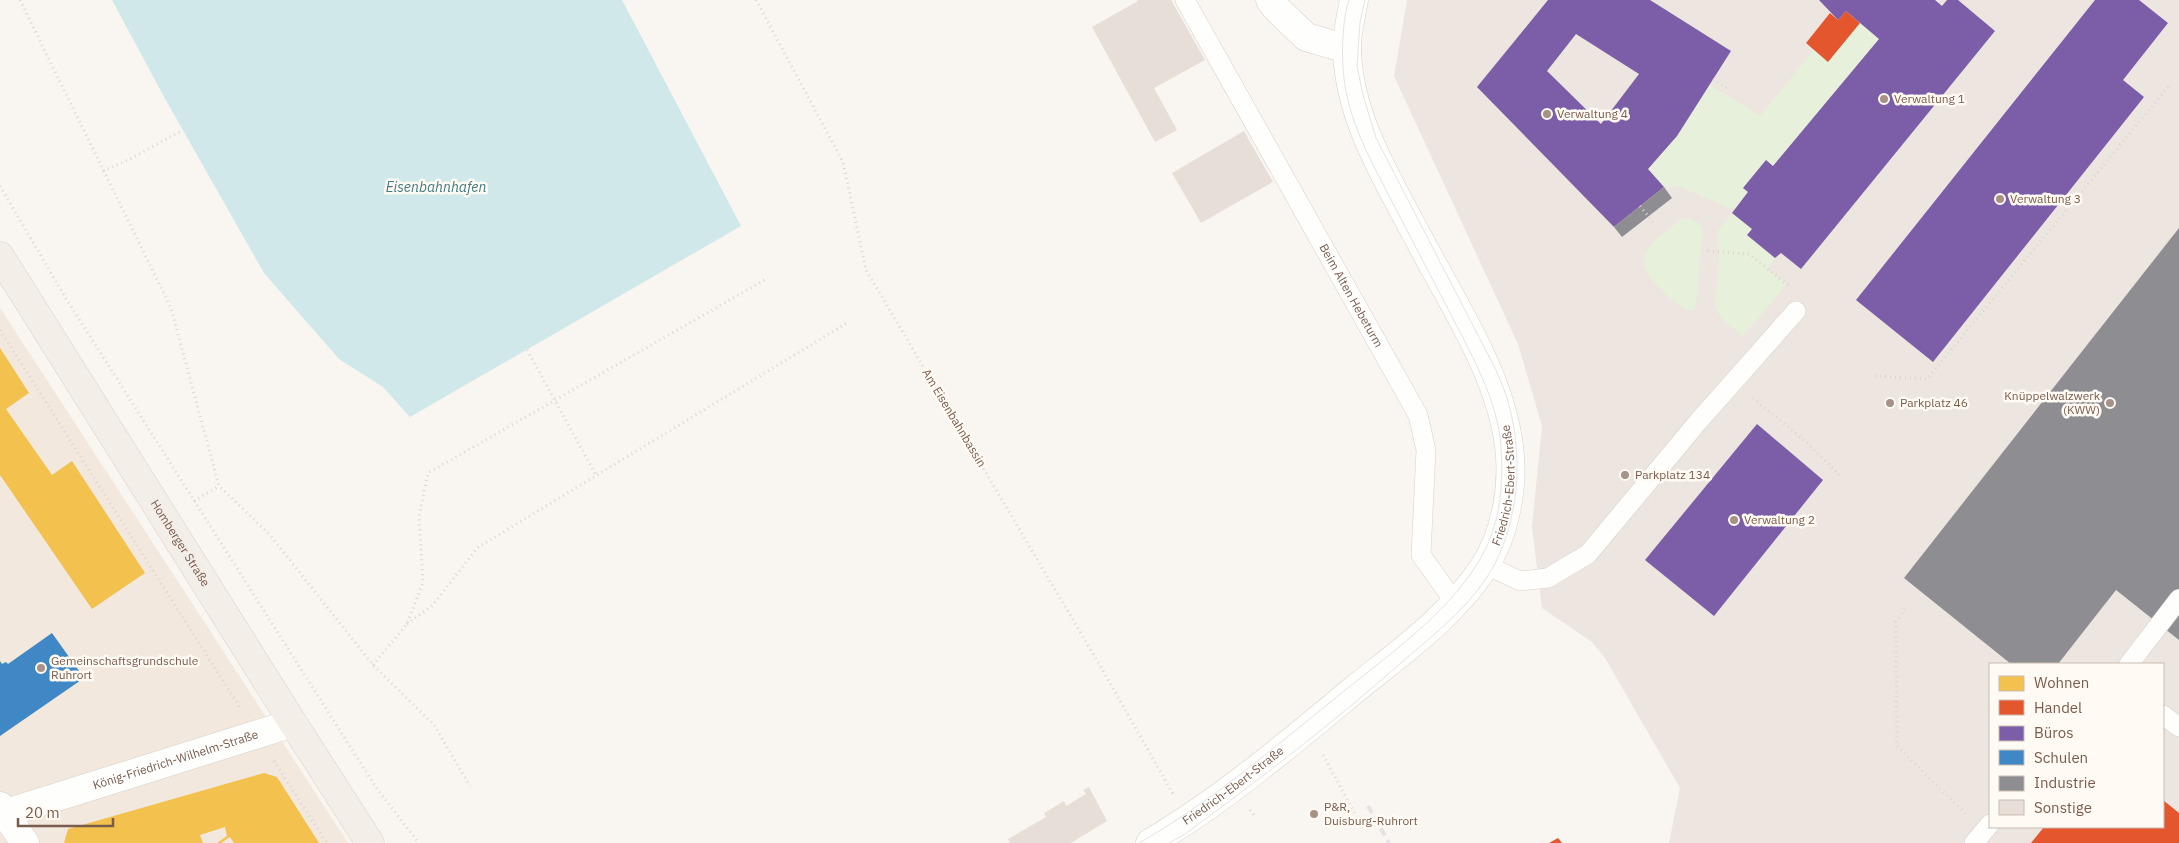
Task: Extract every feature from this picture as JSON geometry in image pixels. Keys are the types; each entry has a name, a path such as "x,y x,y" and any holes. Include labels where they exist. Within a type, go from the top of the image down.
{"main road":[{"path":"1270,0 1274,7 1306,37 1347,49"},
{"name":"Friedrich-Ebert-Straße","path":"1150,843 1188,821 1308,728 1456,604 1486,564 1503,526 1510,490 1509,448 1500,403 1481,357 1367,140 1351,91 1347,49 1354,0"},
{"name":"Homberger Straße","path":"0,256 293,723 369,838"},
{"name":"König-Friedrich-Wilhelm-Straße","path":"2,811 293,723"},
{"path":"2,811 25,843"}],"lane":[{"name":"Beim Alten Hebeturm","path":"1185,0 1418,415 1426,450 1422,555 1456,604"},
{"path":"1486,564 1520,581 1548,578 1588,554 1796,311"},
{"path":"2130,663 2179,599"},
{"path":"2164,716 2179,727"}],"path":[{"path":"20,0 170,308 219,486 270,535 373,665 434,725 470,786"},
{"name":"Am Eisenbahnbassin","path":"756,0 843,162 866,270 1102,669 1188,821"},
{"path":"1713,79 1727,88"},
{"path":"1875,376 1926,379 2169,86"},
{"path":"103,171 128,160 183,130"},
{"path":"0,186 65,297 377,788 419,843"},
{"path":"1640,206 1653,222"},
{"path":"1708,251 1749,254 1793,289"},
{"path":"406,624 423,582 419,516 428,473 768,278"},
{"path":"373,665 406,624 433,605 477,548 847,323"},
{"path":"0,330 328,843"},
{"path":"526,350 596,475"},
{"path":"1734,382 1804,440 1841,476"},
{"path":"1906,609 1896,622 1897,746 1982,833"},
{"path":"1308,728 1363,829"}],"shaded area":[{"path":"1407,0 2179,0 2179,843 1669,843 1680,788 1605,658 1592,642 1542,608 1532,527 1542,426 1518,344 1394,76"},
{"path":"0,308 348,843 0,843"}],"green space":[{"path":"1860,23 1879,39 1773,166 1766,160 1743,187 1748,192 1734,210 1680,187 1664,187 1648,169 1677,136 1710,85 1760,116 1814,50 1828,62"},
{"path":"1732,213 1752,229 1747,235 1775,258 1768,270 1787,284 1743,336 1723,320 1715,304 1719,262 1718,231"},
{"path":"1682,219 1692,219 1700,224 1703,232 1694,310 1685,310 1661,289 1647,272 1644,263 1645,254 1651,244"}],"water":[{"name":"Eisenbahnhafen","path":"112,0 622,0 741,226 410,417 383,387 339,359 264,273 163,95"}],"building: Wohnen":[{"path":"0,348 29,393 6,409 52,475 72,461 145,573 92,609 0,475"},
{"path":"264,773 277,777 319,843 234,843 230,837 221,843 217,843 227,836 225,827 200,835 203,843 64,843 68,829"}],"building: Handel":[{"path":"1846,11 1860,23 1828,62 1806,43 1830,13 1838,20"},
{"path":"2164,801 2179,813 2179,843 2031,843 2043,828 2164,828"},
{"path":"1558,838 1562,843 1549,843"}],"building: Büros":[{"name":"Verwaltung 4","path":"1548,0 1650,0 1731,51 1677,136 1648,169 1664,187 1614,227 1477,87","holes":["1576,34 1639,74 1601,124 1547,71"]},
{"name":"Verwaltung 1","path":"1819,0 1935,0 1942,6 1947,0 1958,0 1995,31 1801,269 1781,253 1775,258 1747,235 1752,229 1732,213 1748,192 1743,188 1766,160 1773,166 1879,39 1846,11 1838,20"},
{"name":"Verwaltung 3","path":"2095,0 2139,0 2168,23 2123,80 2144,97 1933,362 1856,300"},
{"name":"Verwaltung 2","path":"1757,424 1823,480 1714,616 1645,560"}],"building: Schulen":[{"path":"52,633 84,678 0,736 0,661 2,664 6,662 8,664"}],"building: Industrie":[{"path":"1664,187 1672,198 1622,237 1614,227"},
{"name":"Knüppelwalzwerk (KWW)","path":"2179,228 2179,640 2116,590 2059,663 2010,663 1904,578"}],"building: Sonstige":[{"path":"1137,0 1171,0 1205,60 1154,88 1177,130 1155,142 1092,27"},
{"path":"1244,131 1273,182 1201,223 1172,173"},
{"path":"1089,787 1107,821 1071,843 1010,843 1008,839 1046,817 1044,813 1064,801 1066,806 1086,794 1083,790"}],"tram line":[{"path":"1139,843 1165,828 1239,776 1417,632 1456,593 1472,572 1485,550 1495,523 1500,495 1502,466 1497,421 1486,388 1472,356 1376,170 1352,116 1344,79 1343,58 1344,22 1349,0"},
{"path":"1169,843 1185,834 1296,750 1350,707 1444,626 1482,585 1492,569 1500,553 1511,518 1515,500 1517,464 1514,427 1509,404 1496,370 1376,138 1363,95 1357,66 1360,22 1365,0"}],"railway":[{"path":"1368,806 1389,843"}],"place":[{"name":"Verwaltung 1","path":"1884,99"},
{"name":"Verwaltung 4","path":"1547,114"},
{"name":"Verwaltung 3","path":"2000,199"},
{"name":"Parkplatz 46","path":"1890,403"},
{"name":"Knüppelwalzwerk (KWW)","path":"2110,403"},
{"name":"Parkplatz 134","path":"1625,475"},
{"name":"Verwaltung 2","path":"1734,520"},
{"name":"Gemeinschaftsgrundschule Ruhrort","path":"41,668"},
{"name":"P&R, Duisburg-Ruhrort","path":"1314,814"}]}
